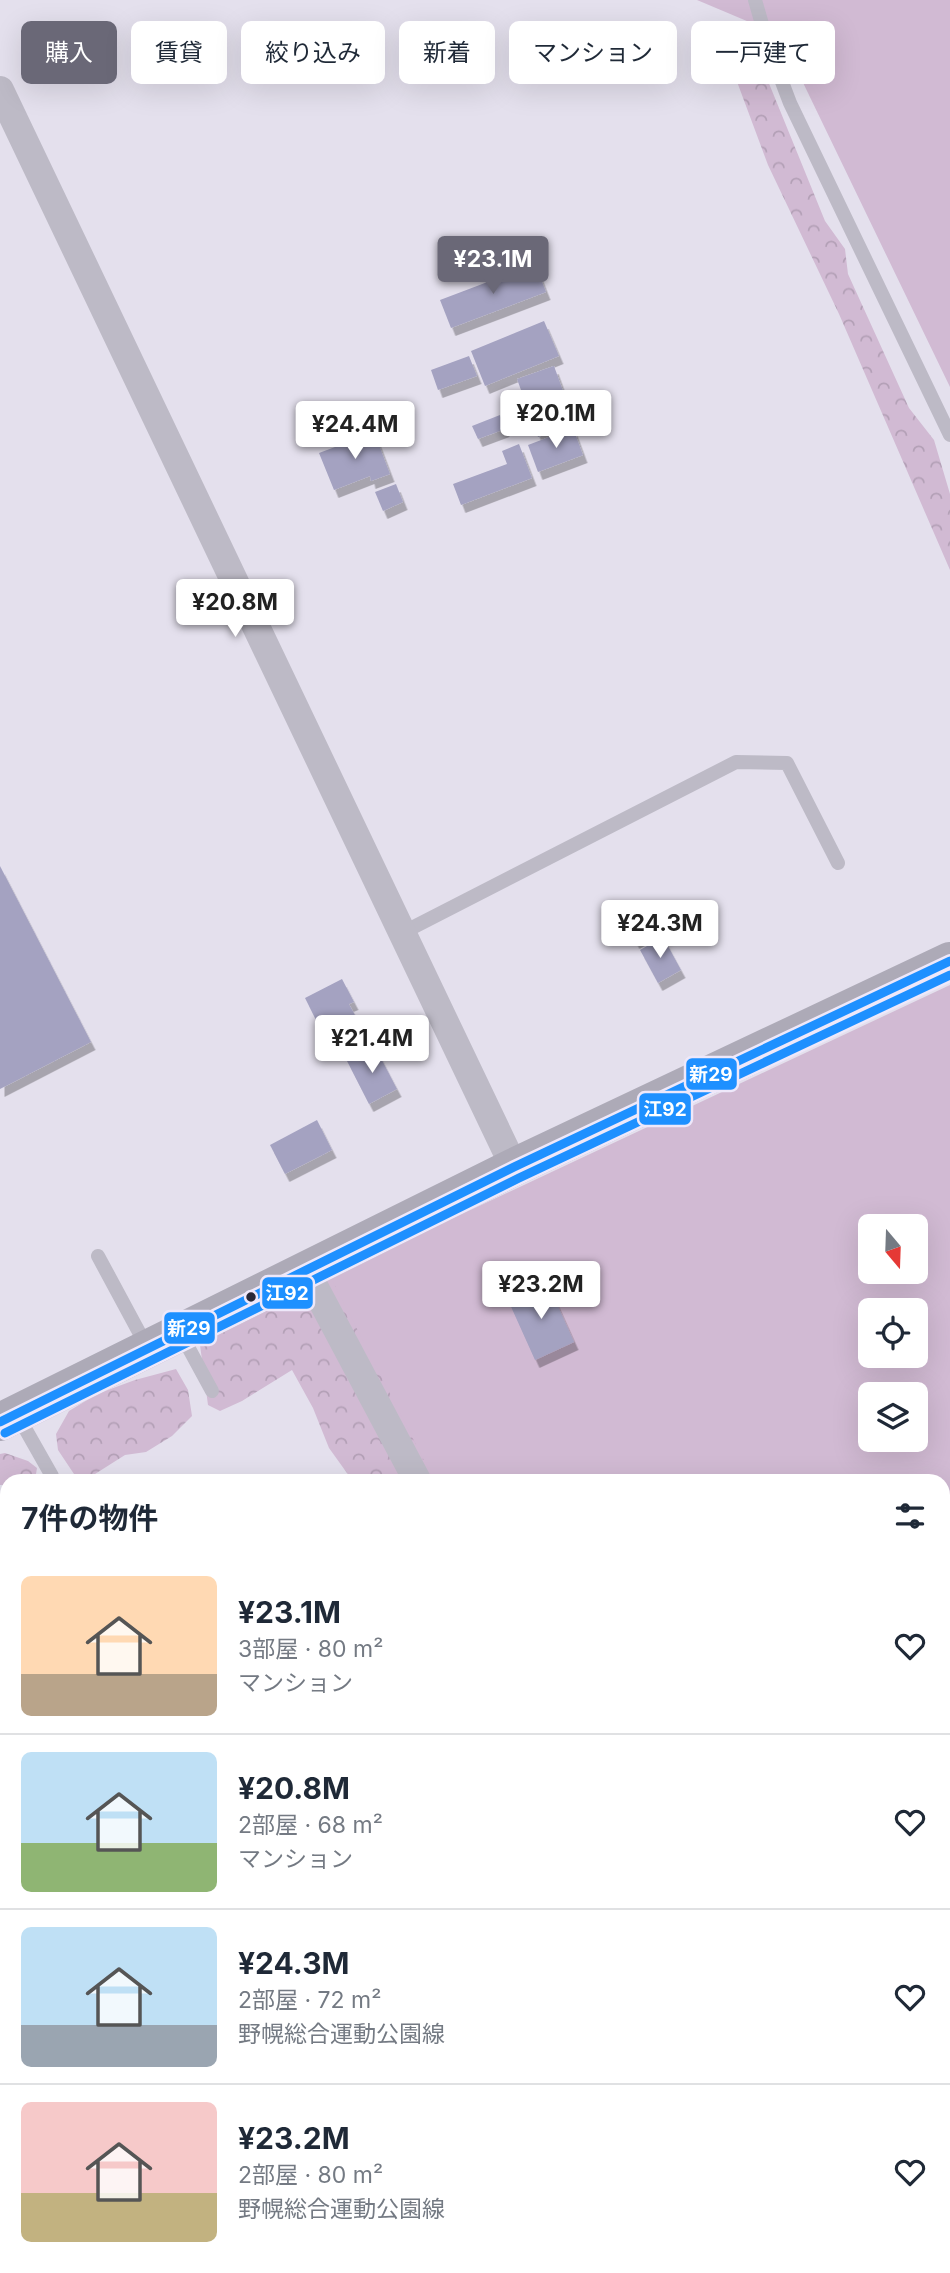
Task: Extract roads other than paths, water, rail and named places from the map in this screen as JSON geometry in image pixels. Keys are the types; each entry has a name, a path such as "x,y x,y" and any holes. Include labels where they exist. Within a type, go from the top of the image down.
{"main road":[{"path":"8,1418 514,1167 950,961"}],"street":[{"path":"0,90 514,1167"},
{"path":"306,1271 413,1474"}],"lane":[{"path":"755,0 768,45 790,103 950,435"},
{"path":"402,933 736,762 787,763 838,863"},
{"path":"98,1256 164,1341 212,1391"},
{"path":"8,1418 50,1474"}]}
